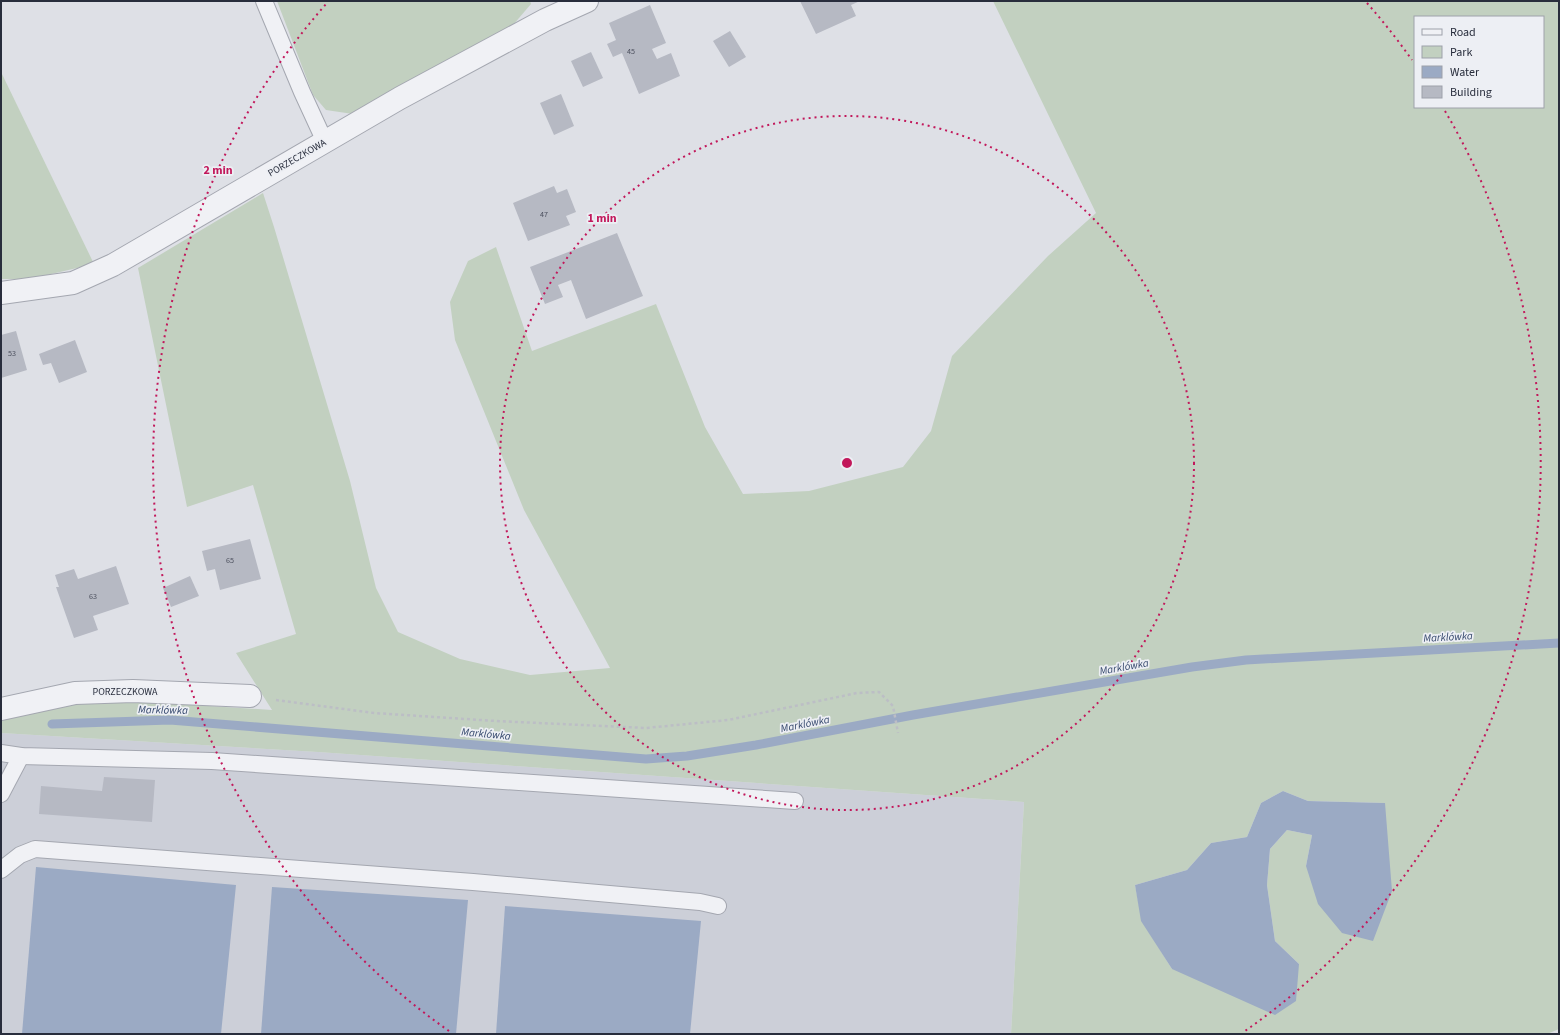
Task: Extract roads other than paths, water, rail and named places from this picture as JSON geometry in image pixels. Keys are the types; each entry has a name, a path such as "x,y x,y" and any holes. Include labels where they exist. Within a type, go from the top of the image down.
{"street":[{"name":"PORZECZKOWA","path":"1,293 72,283 113,266 325,142 442,76 545,20 587,1"},
{"name":"PORZECZKOWA","path":"1,709 75,693 133,691 250,696"}],"lane":[{"path":"264,1 302,92 325,142"},
{"path":"1,753 20,756 212,761 795,801"},
{"path":"1,794 20,756"},
{"path":"1,870 20,855 35,849 473,882 700,902 718,906"}],"water":[{"path":"1283,791 1308,801 1385,803 1392,891 1373,941 1342,933 1318,904 1306,866 1312,835 1287,830 1270,849 1267,885 1275,941 1299,964 1296,1001 1275,1015 1172,969 1141,921 1135,885 1187,870 1211,843 1247,837 1261,803"},
{"path":"36,867 236,885 221,1034 22,1034"},
{"path":"272,887 468,900 456,1034 261,1034"},
{"path":"505,906 701,921 690,1034 496,1034"}],"waterway":[{"name":"Marklówka","path":"52,724 170,720 646,759 687,756 756,745 913,715 1192,667 1246,660 1559,643"}]}
